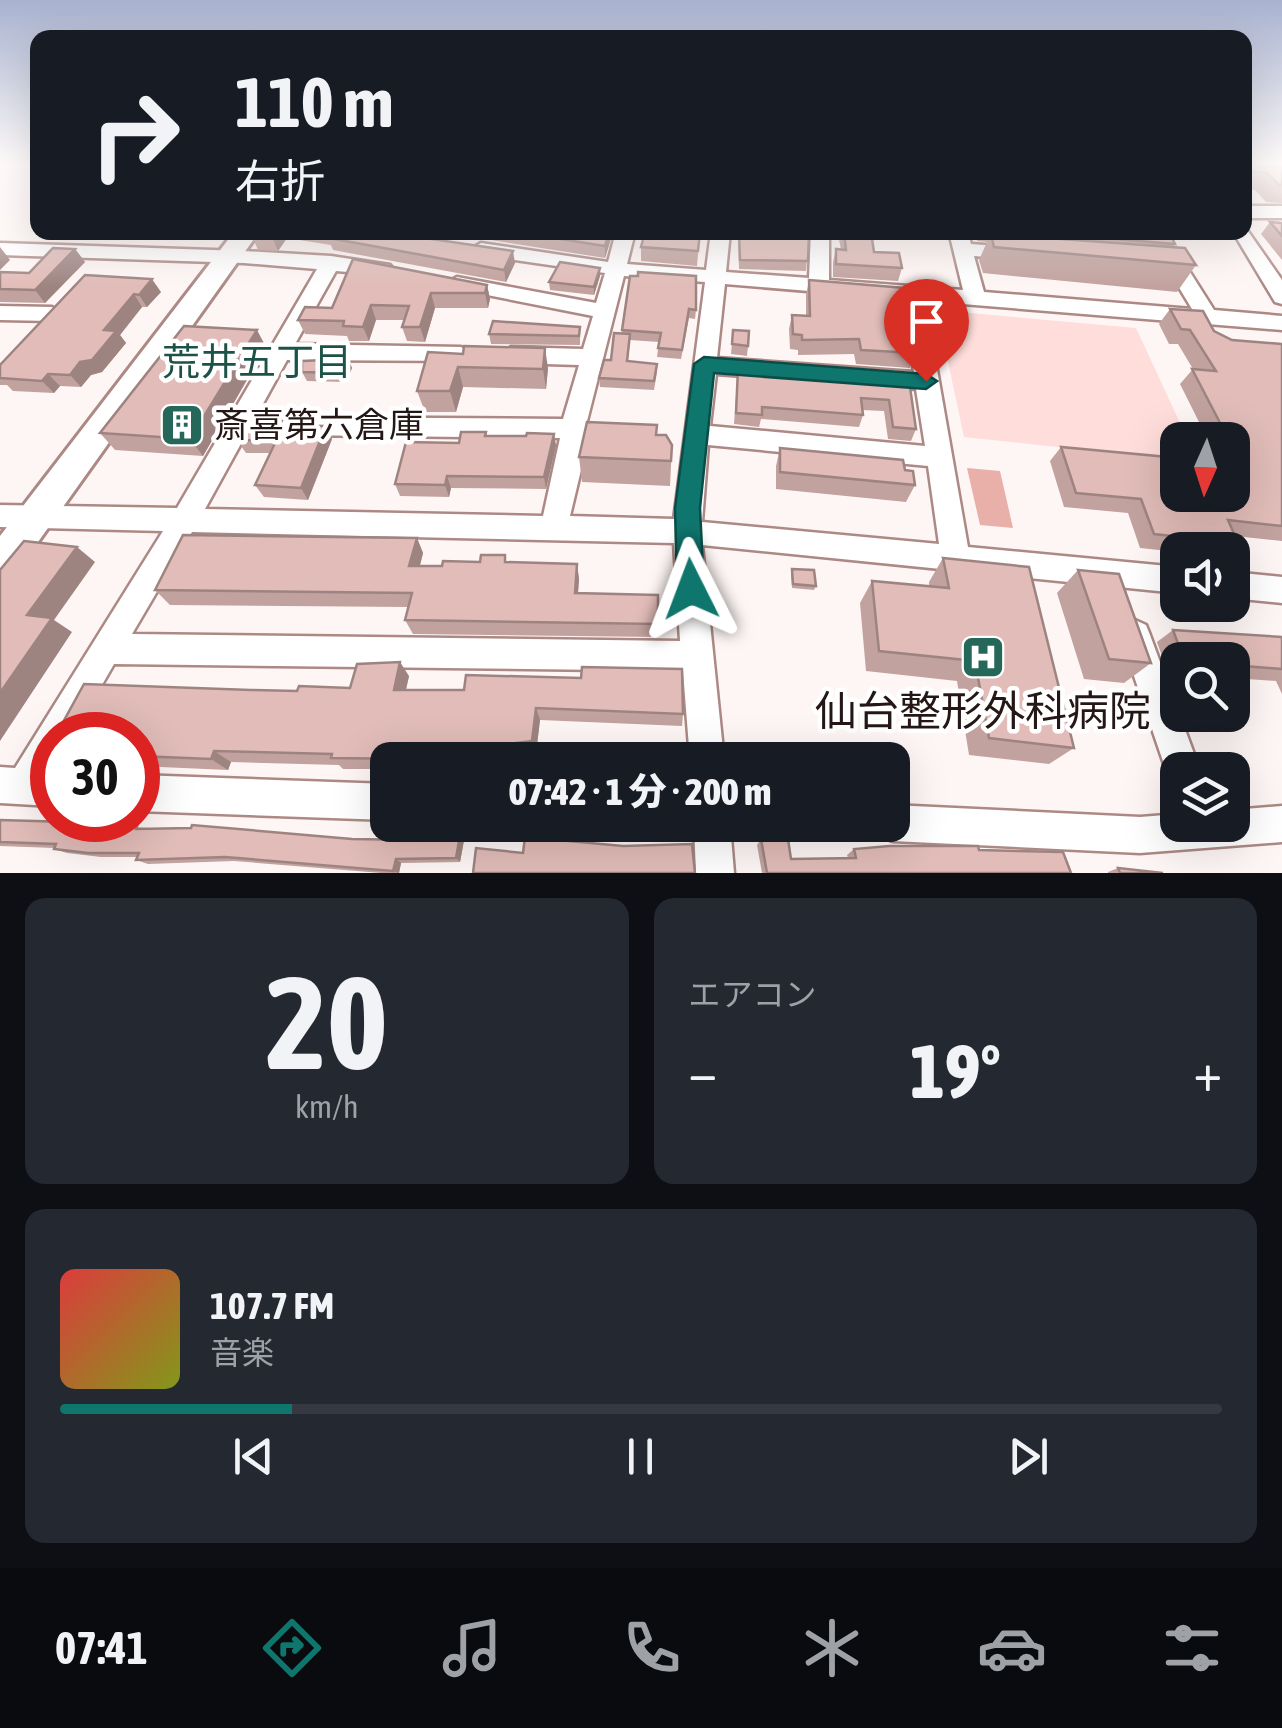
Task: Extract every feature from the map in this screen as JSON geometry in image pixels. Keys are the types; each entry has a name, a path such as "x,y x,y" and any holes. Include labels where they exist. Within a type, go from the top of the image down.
{"main road":[{"path":"0,565 12,520 229,244"}],"street":[{"path":"1252,212 1282,212"},
{"path":"470,240 467,247 616,270 1282,324"},
{"path":"554,526 573,449 573,429 624,240"},
{"path":"705,742 688,531 720,240"},
{"path":"820,240 820,285"},
{"path":"1247,240 1282,297"},
{"path":"975,298 961,241 1040,255"},
{"path":"86,277 105,242"},
{"path":"0,249 77,251 105,242 229,244 399,272"},
{"path":"67,712 185,519 331,262"},
{"path":"1137,262 1176,265 1207,316"},
{"path":"436,279 604,311"},
{"path":"913,293 955,556"},
{"path":"0,313 58,308 26,342"},
{"path":"280,352 591,356"},
{"path":"704,364 926,381"},
{"path":"240,425 573,429"},
{"path":"696,434 939,456"},
{"path":"12,520 185,519 688,531 1160,578"},
{"path":"1114,574 1177,752"},
{"path":"1250,587 1282,590"},
{"path":"104,649 697,656"},
{"path":"160,793 370,801"},
{"path":"910,824 1160,833"},
{"path":"1250,826 1282,824"},
{"path":"713,842 714,873"}],"shaded area":[{"path":"937,310 1136,328 1180,422 1160,422 1160,458 964,437"},
{"path":"967,468 1000,471 1013,528 980,525"}],"building":[{"path":"1270,222 1282,223 1282,236"},
{"path":"340,240 438,240 513,251 504,270"},
{"path":"567,240 607,240 605,246"},
{"path":"643,240 699,240 698,251 641,247"},
{"path":"739,240 809,240 808,261 740,260"},
{"path":"845,240 872,240 874,252 899,253 902,268 836,264 836,249 846,250"},
{"path":"992,240 1074,240 1185,248 1196,265 994,247"},
{"path":"1127,240 1173,240 1175,244"},
{"path":"53,248 75,249 35,290 0,289 0,272 29,273"},
{"path":"353,259 487,285 485,293 431,293 420,327 402,327 409,306 371,305 363,327 343,326 344,321 298,320 305,307 332,308"},
{"path":"560,262 600,268 594,287 549,282"},
{"path":"638,272 696,276 696,310 689,309 682,350 658,348 661,333 622,330 630,276 638,276"},
{"path":"85,275 152,279 104,330 116,331 92,360 80,362 70,375 48,374 42,381 0,378 0,365"},
{"path":"809,280 905,288 915,353 861,350 859,339 802,340 802,335 793,334 792,315 810,316"},
{"path":"1170,309 1203,311 1214,331 1232,340 1282,344 1282,526 1228,520 1233,532 1154,534 1141,499 1076,493 1061,447 1160,456 1160,512 1250,512 1250,422 1220,422 1192,369 1216,371 1190,330 1181,329"},
{"path":"493,321 580,327 579,336 489,334"},
{"path":"184,326 257,330 190,439 100,433"},
{"path":"733,330 749,331 748,346 732,344"},
{"path":"614,333 630,334 627,361 657,364 654,381 599,378 604,360 611,360"},
{"path":"464,346 545,348 543,369 458,367 450,391 417,391 428,352 463,354"},
{"path":"348,359 342,373 302,372 302,361"},
{"path":"738,368 762,369 762,374 864,382 863,377 909,380 916,429 893,427 889,400 861,398 863,415 762,407 762,415 736,413"},
{"path":"587,422 657,425 656,435 666,435 672,445 671,461 579,457"},
{"path":"246,425 326,426 301,488 255,485 276,441 237,440"},
{"path":"461,432 486,432 485,436 554,434 544,477 447,476 445,485 395,484 406,442 459,443"},
{"path":"780,448 903,460 905,470 913,471 915,485 780,472"},
{"path":"183,535 417,538 409,566 442,566 443,561 480,562 481,555 505,555 505,562 577,564 575,593 658,595 658,624 405,620 412,593 155,590"},
{"path":"24,541 77,547 27,615 52,618 0,693 0,570"},
{"path":"943,558 1029,567 1074,748 989,738 975,661 879,651 872,581 949,588"},
{"path":"792,569 814,570 816,586 793,584"},
{"path":"1078,570 1119,574 1151,663 1109,659"},
{"path":"1173,630 1282,637 1282,669 1250,666 1250,642 1177,642"},
{"path":"400,662 394,690 464,690 466,675 581,678 582,667 682,669 683,714 536,708 532,741 370,742 370,758 214,751 211,759 160,757 160,712 69,712 84,684 297,691 299,686 350,688 357,664"},
{"path":"0,820 30,821 30,842 160,842 160,829 192,825 370,842 459,842 456,858 396,859 393,871 225,857 136,860 139,853 88,853 54,849 56,844 0,842"},
{"path":"524,842 692,844 695,873 473,873 476,848 523,853"},
{"path":"762,842 788,842 791,859 856,858 854,849 889,846 978,846 979,850 1063,852 1071,873 767,873"},
{"path":"1118,868 1163,873 1120,873"}],"place":[{"name":"斎喜第六倉庫","path":"182,425"},
{"name":"仙台整形外科病院","path":"983,657"}],"district":[{"name":"荒井五丁目","path":"257,362"}],"route":[{"path":"691,589 688,508 704,364 926,381"}]}
